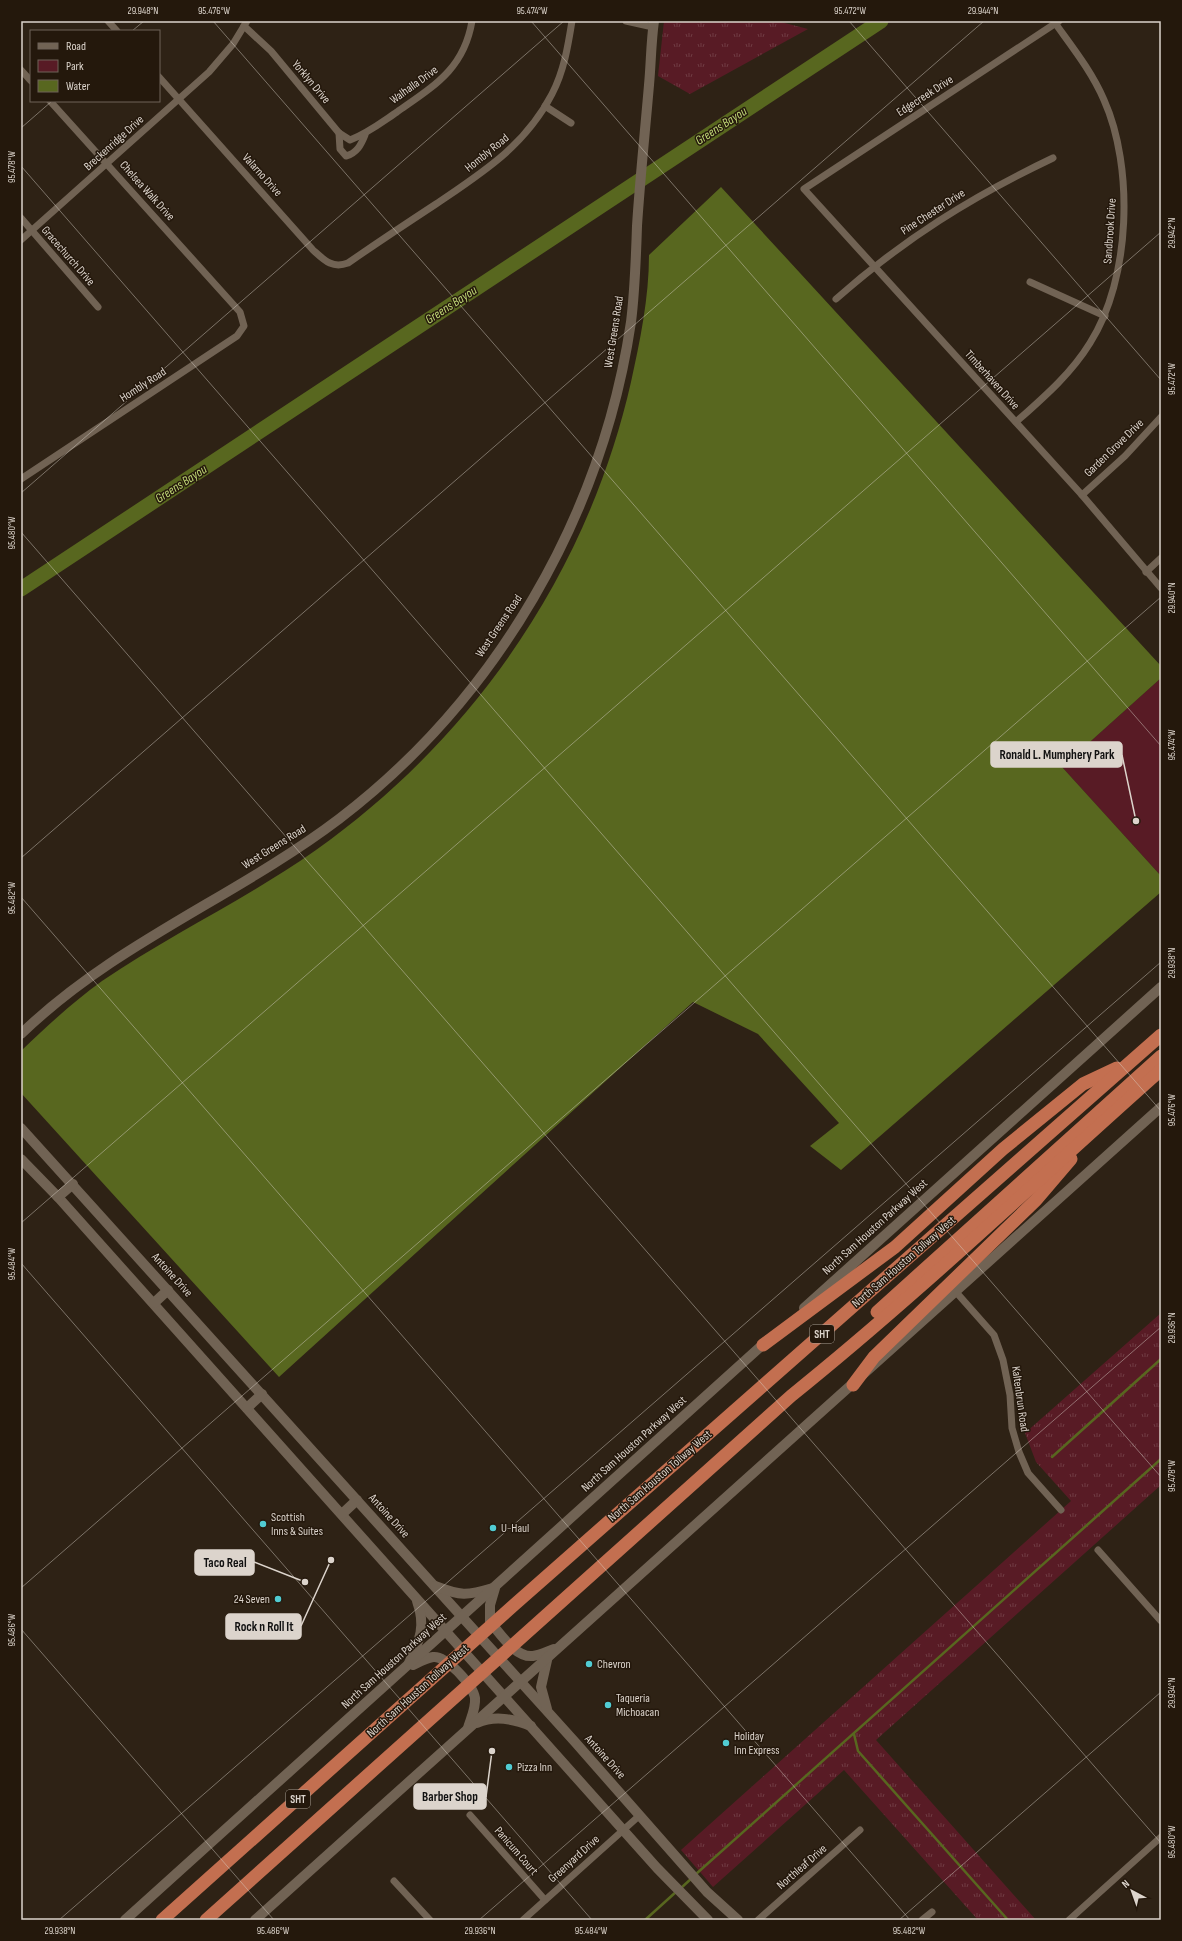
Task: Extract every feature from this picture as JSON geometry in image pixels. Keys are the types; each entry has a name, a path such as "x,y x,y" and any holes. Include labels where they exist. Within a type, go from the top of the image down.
{"highway":[{"name":"North Sam Houston Tollway West","path":"162,1920 514,1605 1161,1035"},
{"name":"North Sam Houston Tollway West","path":"791,1396 823,1362 940,1253 1161,1056"},
{"path":"762,1345 895,1247 1003,1149 1083,1084 1130,1063"},
{"name":"North Sam Houston Tollway West","path":"206,1920 791,1396 926,1280 1161,1070"},
{"path":"853,1385 874,1357 1036,1200 1102,1123"}],"main road":[{"name":"West Greens Road","path":"21,1034 47,1010 93,974 153,935 272,864 340,817 373,791 449,716 489,666 513,631 546,576 583,498 604,439 620,380 631,322 637,267 637,226 654,24"},
{"name":"North Sam Houston Parkway West","path":"125,1920 495,1588 762,1345 1161,988"},
{"path":"255,1920 853,1385 1161,1107"},
{"name":"Antoine Drive","path":"21,1128 262,1394 675,1854 707,1892 738,1920"},
{"path":"21,1159 58,1196 657,1868 708,1920"},
{"path":"58,1196 73,1184"},
{"path":"154,1304 168,1290"},
{"path":"247,1408 262,1394"},
{"path":"342,1514 357,1500"},
{"path":"434,1586 458,1594 471,1595 495,1588"},
{"path":"495,1588 490,1605 490,1622 516,1651 527,1656 534,1656 557,1649"},
{"path":"407,1667 419,1642 422,1628 422,1617 414,1594"},
{"path":"549,1656 541,1687 549,1714"},
{"path":"407,1667 434,1657 440,1658 453,1666 472,1690 475,1697 475,1705 468,1728"},
{"path":"468,1728 487,1719 498,1718 531,1726"}],"street":[{"path":"108,21 116,30"},
{"name":"Walhalla Drive","path":"365,135 449,74 463,51 472,21"},
{"name":"Hombly Road","path":"357,256 503,157 525,134 545,106 562,69 572,21"},
{"path":"626,21 654,24"},
{"name":"Edgecreek Drive","path":"804,189 1057,22"},
{"name":"Sandbrook Drive","path":"1016,422 1063,379 1090,343 1105,316 1116,279 1122,233 1123,175 1118,141 1110,113 1095,81 1057,22"},
{"name":"Breckenridge Drive","path":"21,240 179,99 226,53 246,24"},
{"name":"Yorklyn Drive","path":"246,24 271,51 339,133"},
{"path":"21,70 30,80"},
{"name":"Valarno Drive","path":"160,78 326,263 340,266 357,256"},
{"name":"Chelsea Walk Drive","path":"51,102 226,296"},
{"path":"545,106 571,123"},
{"path":"339,133 350,140 365,135"},
{"path":"339,133 340,149 346,156 352,154 359,148 365,135"},
{"name":"Pine Chester Drive","path":"836,299 874,266 898,248 977,196 1053,158"},
{"name":"Timberhaven Drive","path":"804,189 1082,495 1161,588"},
{"name":"Gracechurch Drive","path":"21,218 98,307"},
{"path":"1030,282 1105,316"},
{"name":"Hombly Road","path":"21,479 237,336 244,326 240,312 226,296"},
{"name":"Garden Grove Drive","path":"1082,495 1125,456 1161,417"},
{"path":"1146,572 1161,558"},
{"name":"Kaltenbrun Road","path":"956,1292 994,1335 1003,1360 1010,1395 1012,1428 1019,1452 1028,1473 1061,1510"},
{"path":"1098,1550 1161,1621"},
{"name":"Panicum Court","path":"470,1815 545,1900"},
{"name":"Greenyard Drive","path":"523,1920 640,1815"},
{"name":"Northleaf Drive","path":"758,1920 860,1830"},
{"path":"1069,1920 1161,1837"},
{"path":"394,1881 430,1920"},
{"path":"922,1920 932,1912"}],"green space":[{"path":"664,21 777,21 808,29 690,94 658,76"},
{"path":"1161,678 1161,876 1062,767"},
{"path":"1161,1313 1161,1485 876,1740 1036,1920 978,1920 844,1770 713,1887 681,1850 1071,1501 1036,1462 1025,1433"}],"water":[{"path":"721,187 1161,666 1161,678 1062,767 1161,876 1161,892 841,1170 810,1146 839,1123 758,1034 693,1002 279,1377 21,1093 21,1051 60,1014 102,981 155,947 264,884 316,850 373,806 426,756 474,703 517,645 554,584 586,520 612,452 631,382 646,303 649,255"}],"waterway":[{"name":"Greens Bayou","path":"21,589 881,21"},
{"path":"1052,1457 1161,1359"},
{"path":"696,1874 1161,1459"},
{"path":"854,1734 858,1751 1008,1920"},
{"path":"681,1888 692,1878"},
{"path":"645,1920 677,1891"}],"place":[{"name":"Ronald L. Mumphery Park","path":"1136,821"},
{"name":"Scottish Inns & Suites","path":"263,1524"},
{"name":"U-Haul","path":"493,1528"},
{"name":"Rock n Roll It","path":"331,1560"},
{"name":"Taco Real","path":"305,1582"},
{"name":"24 Seven","path":"278,1599"},
{"name":"Chevron","path":"589,1664"},
{"name":"Taqueria Michoacan","path":"608,1705"},
{"name":"Holiday Inn Express","path":"726,1743"},
{"name":"Barber Shop","path":"492,1751"},
{"name":"Pizza Inn","path":"509,1767"}]}
